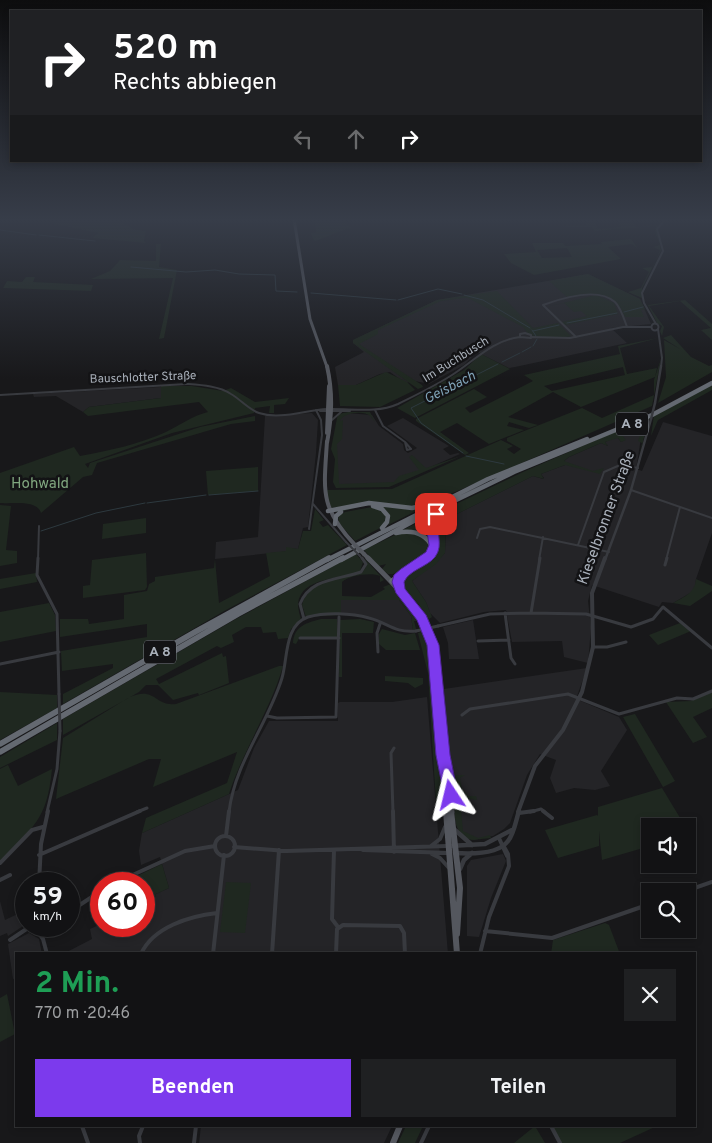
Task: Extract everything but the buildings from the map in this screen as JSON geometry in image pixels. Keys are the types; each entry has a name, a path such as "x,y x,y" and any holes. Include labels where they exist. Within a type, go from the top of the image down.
{"highway":[{"name":"A 8","path":"0,744 249,602 374,535 548,453 600,435 664,408 712,381"},
{"name":"A 8","path":"0,752 223,622 388,534 450,502 539,461 652,415 712,381"},
{"path":"329,513 369,504 412,508 442,502"},
{"path":"390,580 425,560 433,550 435,545 431,530 432,521 450,502"},
{"path":"329,513 369,506 384,510 388,516 388,522 374,535"},
{"path":"336,524 336,516 341,512"},
{"path":"388,534 406,531 418,532 429,540 433,550"},
{"path":"390,580 398,578 405,572"},
{"path":"398,578 400,590"}],"main road":[{"path":"302,272 310,319 330,380 330,410 323,488 329,513 347,540 400,590 420,614 433,645 457,952"},
{"path":"327,443 332,420 330,410"},
{"path":"443,755 451,795 457,853 460,918 457,934"},
{"path":"393,1143 400,1127"}],"street":[{"path":"652,272 643,291 644,303 654,327"},
{"path":"576,337 543,305 591,295 600,295 616,303 627,326"},
{"name":"Im Buchbusch","path":"330,410 374,410 397,404 458,371 476,355 510,338 576,337 627,326 654,327"},
{"name":"Kieselbronner Straße","path":"502,845 510,838 535,766 562,730 580,698 593,647 592,593 632,490 655,403 662,358 658,334 654,327"},
{"name":"Im Buchbusch","path":"520,337 520,334 525,333 532,337"},
{"name":"Bauschlotter Straße","path":"0,395 192,385 232,394 262,414 330,410"},
{"path":"309,529 322,435 321,420 316,410"},
{"name":"Im Buchbusch","path":"330,410 342,412 361,410"},
{"path":"374,410 383,426 405,442"},
{"path":"332,420 342,412"},
{"path":"578,545 591,514 591,504 604,472 620,464 638,468"},
{"path":"632,490 712,518"},
{"path":"313,504 347,540"},
{"path":"665,565 680,507"},
{"path":"39,526 37,575 57,614 60,731 59,752 43,827 39,854 39,872"},
{"path":"477,538 478,531 486,527 608,552"},
{"path":"531,613 542,538"},
{"path":"304,619 300,604 306,592 318,584 361,572 366,564 362,555"},
{"path":"226,836 232,789 244,759 267,716 282,681 292,632 296,625 304,619 364,617 397,632 416,631 490,614 531,613 592,616 632,627 653,618 663,607 712,648"},
{"path":"505,613 511,658 515,664"},
{"path":"267,716 277,718 336,717 339,617"},
{"path":"378,652 377,633 380,624"},
{"path":"300,638 339,638"},
{"path":"478,641 509,640"},
{"path":"593,647 607,647 626,642"},
{"path":"0,664 59,652"},
{"path":"462,715 470,709 550,695 568,694 619,714 677,698 693,699 712,691"},
{"path":"394,748 391,753 394,852"},
{"path":"39,854 147,808"},
{"path":"519,813 523,814 541,809 552,818"},
{"path":"431,846 440,838 447,821"},
{"path":"0,863 32,830 43,827"},
{"path":"361,849 394,852 429,852 456,846 489,843 513,829"},
{"path":"454,830 472,846"},
{"path":"226,836 233,840 234,847 231,852 224,855 217,853 215,846 220,838 226,836"},
{"path":"480,952 492,907 508,871 508,858 498,838"},
{"path":"234,847 279,850 334,850 394,846 431,846 449,849 457,853 473,853 491,850 502,845"},
{"path":"139,872 185,850 215,846"},
{"path":"272,952 279,850"},
{"path":"334,850 332,920 338,927 336,952"},
{"path":"429,852 440,858 450,870"},
{"path":"458,873 464,860 473,853"},
{"path":"213,952 224,855"},
{"path":"0,880 10,875"},
{"path":"696,888 712,882"},
{"path":"485,931 552,938 641,907"},
{"path":"141,952 142,946 157,935 196,916 217,913"},
{"path":"338,927 343,925 398,925 404,933 405,952"},
{"path":"10,940 15,937"},
{"path":"43,939 46,952"},
{"path":"82,1127 88,1143"},
{"path":"140,1143 139,1136 144,1127"},
{"path":"194,1143 196,1127"},
{"path":"421,1143 429,1127"},
{"path":"552,1127 560,1143"}],"shaded area":[{"path":"588,274 640,299 651,324 611,328 627,343 509,368 477,352 464,365 429,384 415,381 405,383 390,372 380,374 356,385 338,385 335,367 364,352 353,343 353,340 437,300"},
{"path":"161,387 161,398 89,407 83,412 56,396 34,397 33,394"},
{"path":"312,413 318,420 316,453 308,527 303,528 298,549 286,548 286,551 281,552 215,559 216,542 258,537 265,416"},
{"path":"347,413 372,415 379,426 403,444 404,450 408,453 417,448 387,426 403,418 449,446 443,449 450,455 460,454 392,484 338,486 335,445 340,418"},
{"path":"663,422 712,436 712,533 696,579 695,588 692,592 673,603 662,602 659,607 592,585 588,601 591,628 588,663 564,657 562,641 512,642 506,610 484,612 440,623 430,613 426,602 412,581 445,553 446,521 449,518 533,476 543,479 541,474 565,465 564,461 569,457 601,443 608,446 605,442 614,438 618,438 621,442 625,440 621,435 643,426 636,469 642,471"},
{"path":"341,600 399,600 411,616 413,630 398,630 373,618 341,615"},
{"path":"473,620 479,659 449,659 448,643 443,627"},
{"path":"587,668 576,699 619,717 627,730 601,771 610,786 595,790 574,788 556,793 550,778 556,760 540,754 527,775 510,823 504,829 493,836 474,840 459,832 455,821 444,689"},
{"path":"427,697 448,952 67,952 92,939 92,937 155,937 155,897 156,894 169,888 160,857 141,865 139,851 142,833 238,790 254,748 269,721 338,721 338,703 392,702"},
{"path":"503,854 506,861 491,898 479,937 467,936 467,866 471,860"},
{"path":"0,901 5,920 15,915 15,931 8,936 7,933 0,936"},
{"path":"21,937 36,937 39,939 42,952 15,952 15,978 13,979 8,944"},
{"path":"201,1127 392,1127 384,1143 199,1143"}],"green space":[{"path":"107,272 177,272 164,338 159,339 173,278 91,279"},
{"path":"529,272 548,272 534,275"},
{"path":"649,272 642,288 642,298 628,292 641,288"},
{"path":"588,274 640,299 645,309 641,310 644,317 625,317 614,301 601,295 594,294 568,298 549,281"},
{"path":"26,277 35,277 33,282 93,285 91,291 3,288 7,281 22,282"},
{"path":"497,291 533,328 558,323 571,336 549,338 531,335 523,327 468,298 441,301 378,330 378,334 359,344 422,385 423,387 418,389 353,343 353,340 437,300"},
{"path":"596,295 614,303 618,314 565,325 562,322 587,316 581,311 574,312 564,303 546,307"},
{"path":"685,300 712,324 712,340 701,330 711,328 680,301 649,306 664,327 662,336 660,331 662,326 657,323 648,305"},
{"path":"671,335 691,357 709,366 712,365 712,372 658,403 666,377 664,340 680,349 663,338"},
{"path":"658,338 620,348 627,374 657,368 655,377 581,407 553,392 508,417 538,425 529,428 509,422 507,426 524,430 489,444 457,423 440,432 469,453 465,455 416,421 416,419 474,389 487,397 465,408 470,413 533,381 524,375 620,354 618,346","holes":["623,367 625,375 552,391 544,386"]},
{"path":"481,354 510,369 415,418 397,408 464,370"},
{"path":"661,359 652,406 430,503 414,507 380,503 331,508 326,490 392,489 501,440 513,446 507,449 514,454 521,449 507,441 507,438 582,408 602,418 654,395 654,380"},
{"path":"386,372 407,382 415,390 380,407 340,406 338,385 356,385"},
{"path":"712,384 712,390 658,420 651,436 654,415"},
{"name":"Hohwald","path":"161,386 192,386 223,391 231,388 255,402 289,398 285,404 274,405 274,413 269,413 270,406 255,408 254,413 172,433 85,464 88,468 90,463 200,427 255,416 255,421 231,424 97,463 92,475 83,477 41,513 35,506 29,504 0,503 0,473 74,447 80,456 135,444 208,412 199,402 88,416 83,412 89,407 161,398"},
{"path":"370,412 375,422 370,416 363,413 349,414 340,421 343,420 342,439 337,444 339,484 394,482 399,476 419,470 409,457 412,455 426,468 461,456 389,487 336,488 333,482 335,459 331,449 337,418 339,414"},
{"path":"649,417 639,458 642,443 638,441 643,427 622,435 626,440 621,442 618,438 605,442 608,446 601,443 564,461 593,471 604,468 600,474 565,465 541,474 544,479 533,476 449,518 446,521 445,553 436,564 412,581 426,602 432,617 429,619 431,626 428,626 418,604 400,584 401,577 433,554 435,538 433,523 442,511 523,472"},
{"path":"258,467 258,491 208,495 206,471"},
{"path":"370,504 422,508 388,525 390,519 388,513 375,506 361,506 333,512"},
{"path":"0,505 11,506 6,550 17,551 17,563 0,566"},
{"path":"372,507 385,513 387,520 382,527 355,541 339,523 338,516 345,512"},
{"path":"315,509 324,520 319,522 323,527 328,525 347,545 226,610 63,704 63,694 113,668 113,664 62,671 61,651 147,637 147,624 60,637 60,619 88,619 89,624 124,619 124,595 147,591 149,584 155,581 155,577 214,568 215,559 219,603 270,576 266,553 286,551 286,547 298,549 303,531 311,531"},
{"path":"435,514 430,526 433,544 421,532 403,530"},
{"path":"146,518 146,533 102,539 103,524"},
{"path":"399,533 422,535 431,549 411,567 394,574 388,574 382,569 386,564 378,566 364,550"},
{"path":"146,553 147,587 145,590 83,598 83,586 90,585 92,560"},
{"path":"356,554 363,562 360,571 323,580 306,588 298,604 301,620 291,629 288,638 278,639 276,632 263,633 261,627 246,627 232,635 234,642 221,648 217,646 156,679 159,684 222,653 223,657 226,656 229,683 199,695 198,693 173,700 158,685 146,685 139,692 63,735 63,719 236,619"},
{"path":"365,559 384,580 380,582 380,576 372,574 350,578 342,582 342,596 371,597 385,589 383,587 391,584 414,609 422,627 417,621 414,621 416,629 413,630 411,616 399,600 341,600 341,615 306,617 302,605 305,597 311,590 318,585 335,579 362,573 366,567"},
{"path":"36,573 37,582 0,589 0,579"},
{"path":"696,579 712,586 712,591 690,606 673,603 694,588"},
{"path":"49,603 55,615 56,631 0,642 0,612"},
{"path":"321,619 337,619 337,637 300,637 296,644 293,643 298,629"},
{"path":"360,619 374,622 373,633 342,633 342,677 339,677 340,620"},
{"path":"680,623 691,631 658,645 649,635"},
{"path":"382,629 405,635 415,633 420,650 386,650 379,644 379,634"},
{"path":"424,631 431,655 442,791 439,791 441,819 437,819 428,673 418,633"},
{"path":"283,666 278,683 229,794 142,833 146,818 227,783 237,752 153,787 161,759 149,759 56,799 63,738 128,698 144,694 169,704 176,704"},
{"path":"385,676 423,678 423,684 415,688 408,683 385,681"},
{"path":"0,692 57,695 57,708 0,740"},
{"path":"712,692 712,708 693,717 707,737 693,743 666,702 690,701"},
{"path":"635,714 675,781 663,787 623,717"},
{"path":"57,723 57,740 0,768 0,757"},
{"path":"8,765 18,786 52,769 47,800 37,821 0,861 0,769"},
{"path":"450,775 465,775 460,778 462,789 468,796 476,796 477,800 458,797"},
{"path":"662,788 680,818 641,818 641,849 602,860 599,831 599,846 558,858 545,830 598,816 598,807"},
{"path":"454,800 461,810 463,831 478,838 490,835 491,838 472,840 461,834 456,824"},
{"path":"162,864 169,888 156,894 155,897 155,872 145,872"},
{"path":"226,882 251,883 245,933 220,932"},
{"path":"605,923 609,925 619,952 551,952 553,940"},
{"path":"7,994 15,1034 0,1042 0,998"},
{"path":"406,1127 423,1127 415,1143 398,1143"},
{"path":"536,1127 545,1143 514,1143"},
{"path":"552,1127 655,1127 620,1143 560,1143"}],"waterway":[{"path":"229,272 275,275 276,291 297,292"},
{"name":"Geisbach","path":"398,300 438,289 462,294"},
{"name":"Geisbach","path":"311,293 396,300"},
{"name":"Geisbach","path":"464,295 483,300 530,328"},
{"path":"624,312 643,307"},
{"path":"567,323 617,313"},
{"path":"533,331 559,325"},
{"name":"Geisbach","path":"532,330 536,336"},
{"name":"Geisbach","path":"533,346 537,339"},
{"name":"Geisbach","path":"522,352 531,347"},
{"name":"Geisbach","path":"502,362 520,353"},
{"name":"Geisbach","path":"463,453 421,423 411,408 498,364"},
{"path":"466,456 504,464"},
{"path":"209,495 258,491"},
{"path":"147,503 206,495"},
{"path":"41,531 96,513 145,503"}],"route":[{"path":"436,514 431,524 435,545 431,555 405,572 398,578 398,582 400,590 422,618 433,645 443,755 451,795"}]}
